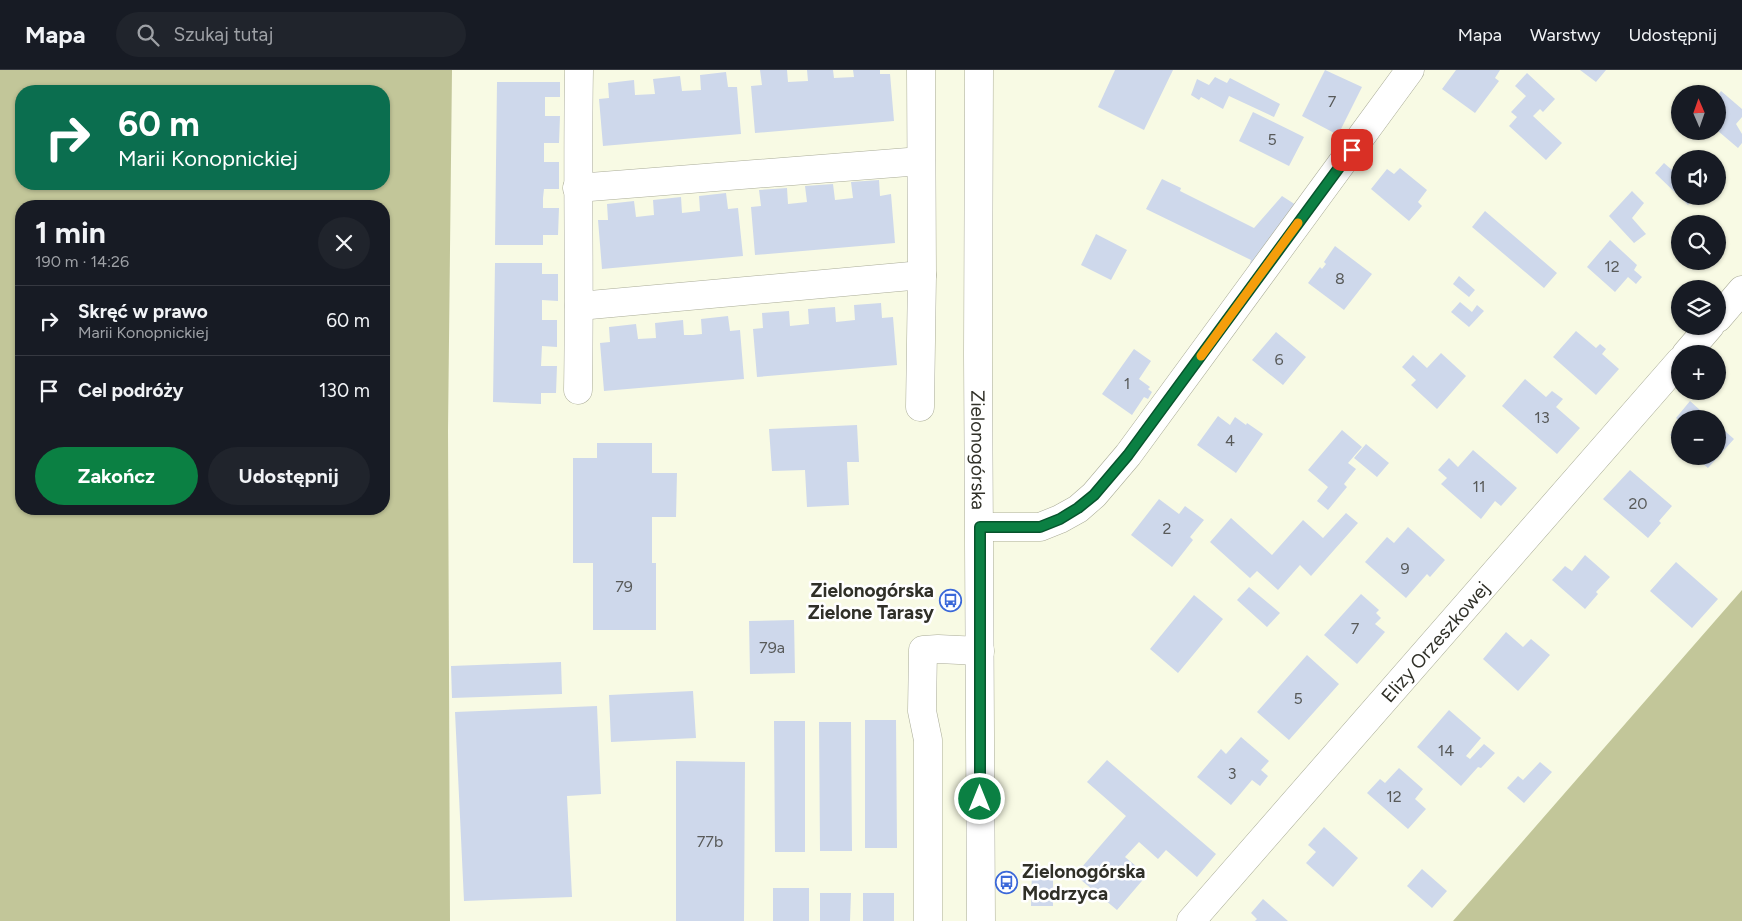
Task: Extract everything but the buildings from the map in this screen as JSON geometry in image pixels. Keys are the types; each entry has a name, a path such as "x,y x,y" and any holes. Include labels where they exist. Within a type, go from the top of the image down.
{"street":[{"path":"578,390 580,306 577,188 579,70"},
{"path":"920,407 922,275 921,70"},
{"name":"Zielonogórska","path":"980,70 978,364 981,921"},
{"path":"980,527 1040,527 1060,519 1094,495 1128,455 1410,70"},
{"path":"577,188 921,160"},
{"path":"580,306 922,275"},
{"path":"1726,309 1742,290"},
{"path":"1694,345 1702,335"},
{"name":"Elizy Orzeszkowej","path":"1191,921 1671,371"},
{"path":"928,921 928,740 922,711 923,650 980,651"}],"green space":[{"path":"0,70 452,70 448,430 450,921 0,921"},
{"path":"1742,590 1742,921 1453,921"}],"slow traffic":[{"path":"1201,356 1298,223"}],"place":[{"name":"Zielonogórska Zielone Tarasy","path":"950,601"},
{"name":"Zielonogórska Modrzyca","path":"1006,882"}],"route":[{"path":"980,799 980,527 1040,527 1069,514 1094,495 1128,455 1352,150"}]}
